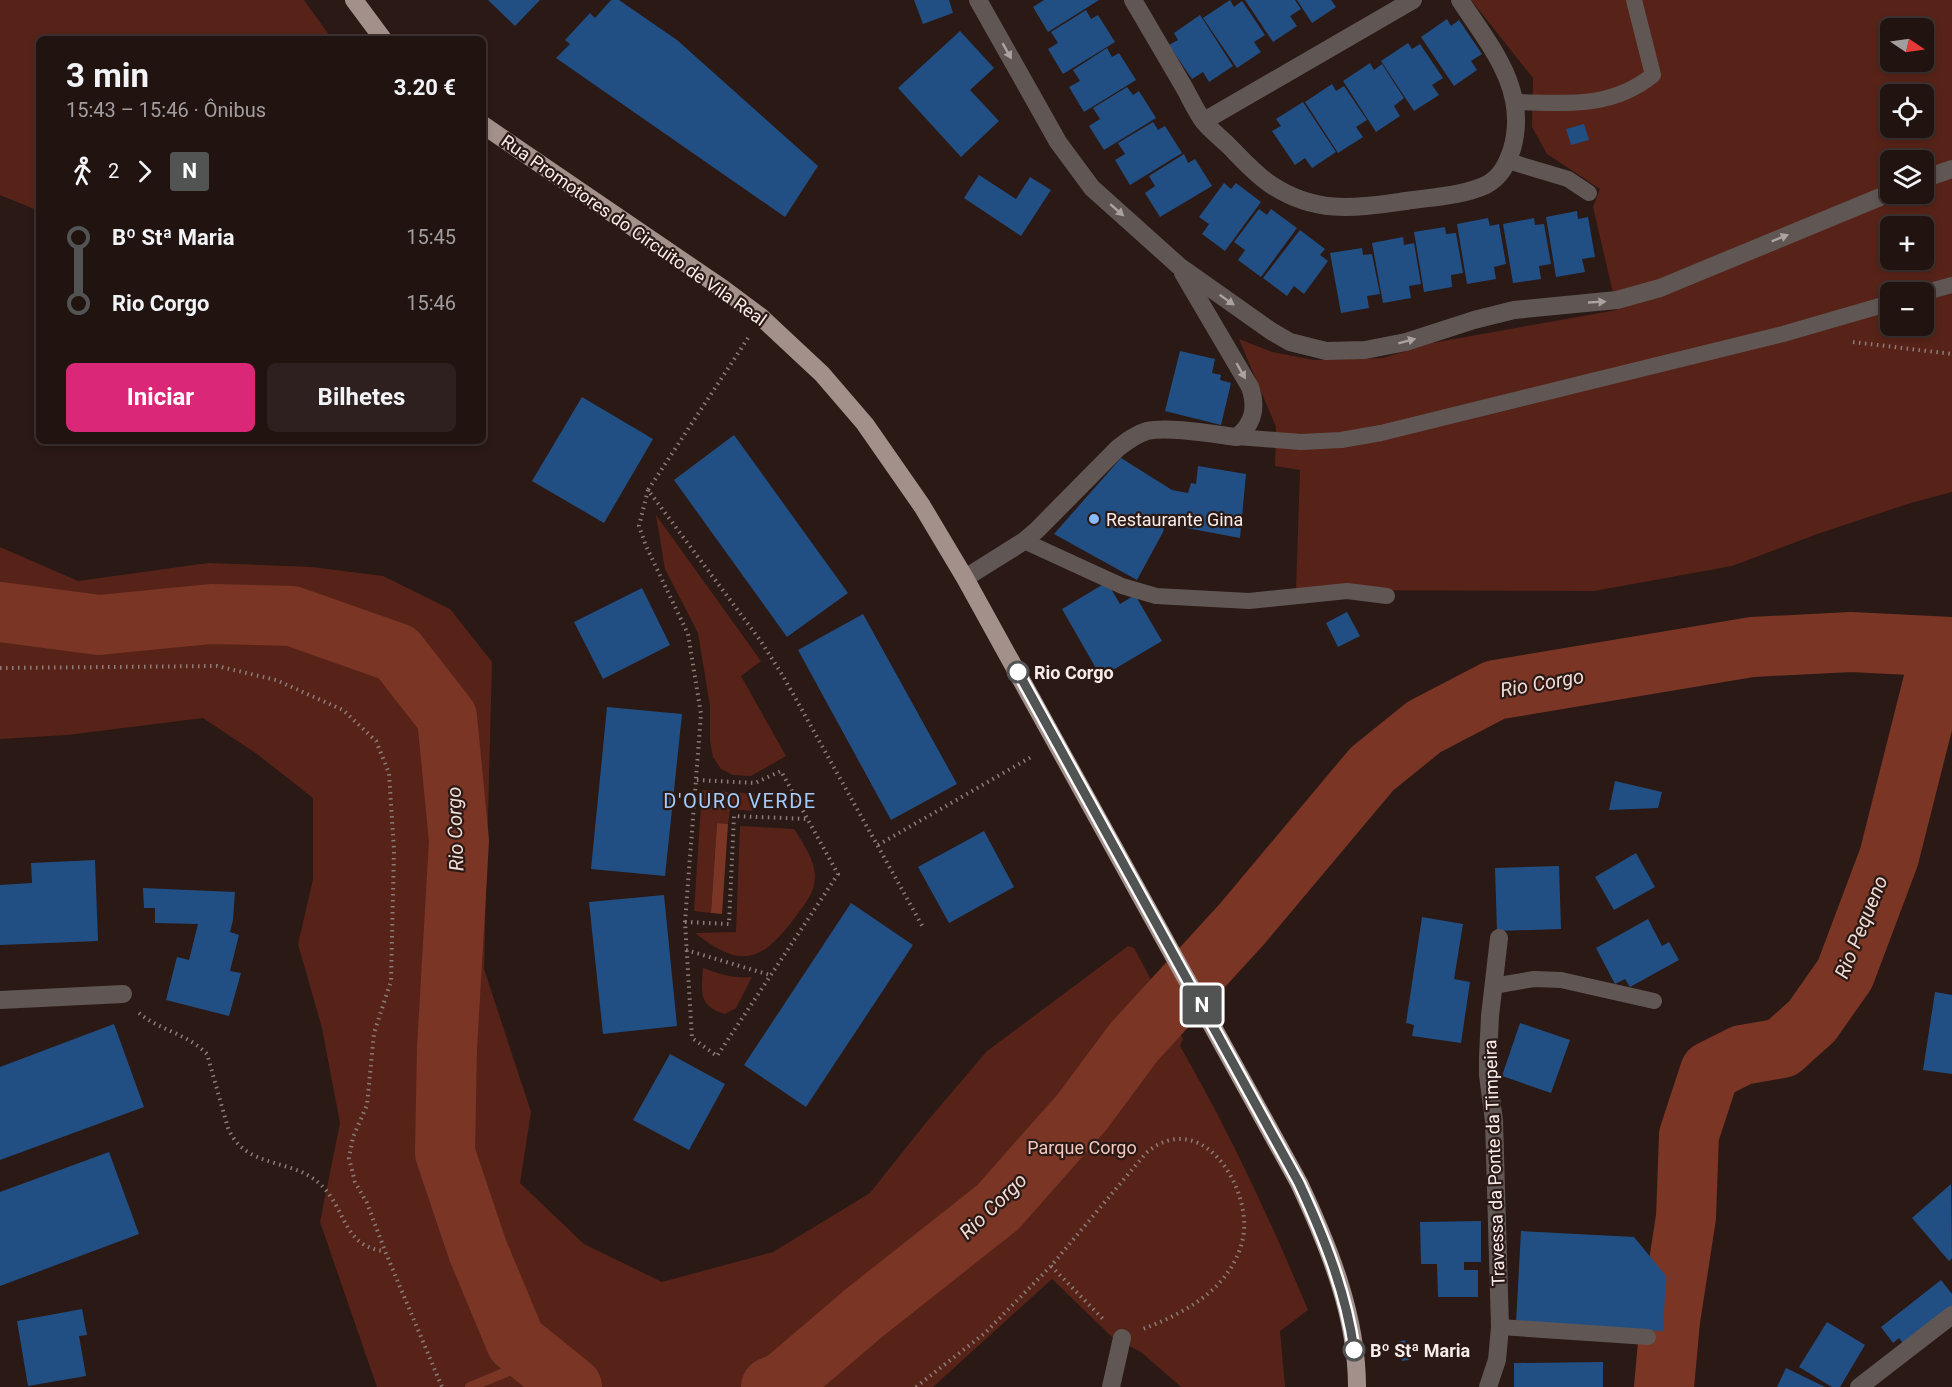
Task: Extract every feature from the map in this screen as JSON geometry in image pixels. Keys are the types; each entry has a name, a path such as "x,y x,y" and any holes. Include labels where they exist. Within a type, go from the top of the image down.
{"main road":[{"path":"354,0 381,36"},
{"name":"Rua Promotores do Circuito de Vila Real","path":"486,126 761,317 822,374 865,424 922,506 966,578 1299,1183 1325,1242 1343,1297 1352,1332 1357,1387"}],"street":[{"path":"978,0 1058,142 1102,198 1179,266 1270,331 1290,342 1326,351 1352,351 1406,342 1514,310 1561,304 1604,302 1631,297 1660,288 1880,197"},
{"path":"1132,0 1204,122 1251,169 1269,183 1305,203 1366,207 1467,191 1486,184 1500,175 1508,161 1515,121 1511,86 1505,69 1460,0"},
{"path":"1204,122 1413,0"},
{"path":"1934,175 1952,169"},
{"path":"966,578 1024,541 1118,448 1131,438 1146,431 1161,430 1237,437 1247,427 1254,407 1247,381 1179,266"},
{"name":"Travessa da Ponte da Timpeira","path":"1488,1387 1497,1360 1500,1327 1494,1121 1488,1075 1488,1037 1499,938"},
{"path":"0,1000 123,993"},
{"path":"1859,1387 1952,1315"},
{"path":"1111,1387 1122,1338"}],"lane":[{"path":"1514,102 1597,101 1630,90 1653,75 1634,0"},
{"path":"1508,161 1568,180 1589,193"},
{"path":"1934,290 1952,285"},
{"path":"1237,437 1301,442 1331,441 1381,433 1784,334 1880,306"},
{"path":"1024,541 1122,586 1155,596 1249,601 1347,591 1387,597"},
{"path":"1493,987 1534,979 1561,980 1654,1000"},
{"path":"1500,1327 1648,1337"}],"path":[{"path":"696,780 755,783 781,771 838,874 717,1056 692,1038 686,950 685,922 701,714 688,634 646,546 639,526 648,490 761,317"},
{"path":"1851,342 1952,354"},
{"path":"648,490 760,640 783,676 924,929"},
{"path":"0,668 217,666 276,680 344,710 376,741 389,773 394,850 392,981 374,1033 367,1105 353,1137 350,1158 355,1182 378,1228 385,1251 442,1387"},
{"path":"878,845 1057,742"},
{"path":"685,922 729,924 734,816 809,819"},
{"path":"686,950 770,975"},
{"path":"123,993 141,1015 198,1045 207,1054 228,1128 232,1138 242,1150 254,1157 311,1177 330,1196 357,1241 373,1249 385,1251"},
{"path":"916,1387 986,1333 1050,1266 1146,1153 1158,1143 1172,1138 1189,1138 1203,1145 1214,1153 1226,1168 1235,1186 1242,1208 1244,1231 1240,1249 1231,1267 1216,1285 1195,1304 1162,1322 1122,1338 1050,1266"}],"green space":[{"path":"0,0 304,0 330,36 36,36 36,210 0,195"},
{"path":"1471,0 1952,0 1952,492 1820,533 1732,566 1594,591 1296,590 1300,470 1275,466 1276,427 1239,339 1272,352 1314,360 1383,358 1432,343 1617,310 1593,207 1600,189 1547,154 1532,127 1533,78"},
{"path":"656,515 761,661 741,676 786,756 751,776 733,775 721,769 713,757 710,741 710,706 698,633 665,569"},
{"name":"Parque Corgo","path":"0,547 78,581 208,563 312,567 383,576 450,609 492,662 484,969 531,1112 520,1183 584,1244 662,1282 773,1252 870,1193 987,1051 1128,946 1134,948 1183,1039 1180,1046 1248,1176 1308,1310 1280,1331 1285,1387 1181,1387 1141,1352 1112,1337 1052,1279 933,1387 377,1387 320,1222 340,1123 322,1028 298,944 313,879 313,798 257,754 203,718 67,735 0,739"},
{"path":"702,790 755,794 753,811 730,809 728,824 717,823 711,913 694,911"},
{"path":"740,826 794,829 810,857 815,875 814,886 809,897 784,931 772,943 750,956 739,956 726,952 711,945 695,933 736,932"},
{"path":"703,968 727,976 752,977 736,1008 725,1014 706,1003 702,991"}],"shaded area":[{"path":"717,823 728,824 722,914 711,913"}],"building":[{"path":"488,0 540,0 515,26"},
{"path":"611,0 619,0 677,40 818,166 785,217 556,58 570,44 565,40 590,13 595,18"},
{"path":"914,0 949,0 953,13 923,24"},
{"path":"1044,0 1099,0 1048,32 1033,7"},
{"path":"1230,0 1234,7 1242,1 1265,35 1254,42 1261,52 1237,68 1203,18"},
{"path":"1245,0 1295,0 1301,9 1290,16 1297,26 1273,42"},
{"path":"1297,0 1331,0 1336,7 1312,23"},
{"path":"1086,10 1091,19 1098,15 1115,42 1063,74 1048,49 1058,43 1051,32"},
{"path":"1200,15 1233,66 1209,82 1203,72 1192,79 1169,45 1178,40 1174,33"},
{"path":"1447,19 1451,26 1459,20 1482,54 1471,61 1477,70 1454,86 1421,37"},
{"path":"960,31 994,68 970,90 999,121 961,157 898,88"},
{"path":"1408,43 1412,49 1420,44 1443,78 1432,85 1439,95 1414,111 1381,61"},
{"path":"1107,48 1112,57 1119,53 1136,80 1084,112 1069,87 1080,81 1073,70"},
{"path":"1370,63 1374,70 1382,64 1404,98 1394,106 1400,116 1376,132 1343,81"},
{"path":"1332,84 1336,91 1344,86 1367,120 1356,127 1363,137 1338,153 1305,102"},
{"path":"1127,87 1133,95 1139,91 1156,118 1104,150 1089,126 1100,119 1093,108"},
{"path":"1303,102 1336,152 1312,168 1305,158 1295,165 1272,131 1281,126 1276,119"},
{"path":"1153,122 1158,130 1165,126 1182,153 1130,185 1115,160 1125,154 1118,143"},
{"path":"1584,124 1589,140 1571,145 1566,129"},
{"path":"1184,154 1188,163 1195,159 1212,186 1160,217 1145,193 1155,186 1149,176"},
{"path":"979,175 1016,199 1030,177 1051,190 1021,236 964,198"},
{"path":"1224,183 1231,189 1236,183 1261,202 1225,251 1202,234 1209,224 1199,217"},
{"path":"1259,209 1267,215 1271,209 1297,228 1261,277 1238,260 1245,250 1234,242"},
{"path":"1577,211 1578,219 1588,217 1595,257 1582,259 1585,272 1556,277 1546,217"},
{"path":"1488,218 1490,226 1499,224 1506,264 1494,267 1496,279 1467,284 1457,224"},
{"path":"1534,218 1535,225 1544,224 1551,264 1539,266 1541,279 1513,283 1503,224"},
{"path":"1445,227 1446,234 1456,233 1463,273 1451,275 1452,287 1424,292 1414,232"},
{"path":"1300,230 1325,249 1320,255 1328,261 1304,294 1294,286 1287,296 1263,278"},
{"path":"1403,237 1404,245 1414,243 1421,284 1409,286 1411,298 1383,303 1372,243"},
{"path":"1362,248 1363,255 1372,254 1380,294 1367,296 1369,308 1341,313 1330,253"},
{"path":"1180,351 1215,359 1212,373 1221,375 1220,380 1231,383 1221,425 1165,411"},
{"path":"582,397 653,439 604,523 532,481"},
{"path":"734,435 848,593 787,637 674,480"},
{"path":"1121,458 1172,490 1188,493 1191,483 1196,484 1198,466 1246,474 1240,538 1165,524 1137,580 1054,534"},
{"path":"1107,582 1120,604 1135,595 1162,641 1101,677 1062,609"},
{"path":"642,588 670,645 603,679 574,622"},
{"path":"1347,612 1360,636 1338,647 1326,623"},
{"path":"863,614 957,784 891,820 798,650"},
{"path":"607,707 682,714 665,876 591,869"},
{"path":"1615,781 1662,792 1658,808 1609,810"},
{"path":"984,831 1014,887 949,923 918,867"},
{"path":"1636,853 1655,887 1614,910 1595,877"},
{"path":"95,860 98,941 0,945 0,885 32,883 31,863"},
{"path":"1559,866 1561,929 1497,931 1495,868"},
{"path":"143,888 235,892 230,932 239,935 230,971 241,973 229,1016 166,1000 177,957 189,960 198,924 155,923 155,908 144,908"},
{"path":"664,895 677,1026 603,1034 589,902"},
{"path":"851,903 913,945 806,1107 744,1065"},
{"path":"1422,917 1463,924 1454,979 1470,982 1461,1043 1412,1036 1414,1025 1406,1023"},
{"path":"1648,919 1662,946 1669,942 1679,960 1630,987 1625,979 1615,984 1596,948"},
{"path":"1935,992 1952,995 1952,1074 1923,1070"},
{"path":"1520,1023 1570,1040 1551,1093 1502,1076"},
{"path":"114,1024 144,1107 0,1160 0,1067"},
{"path":"670,1054 725,1084 689,1150 633,1120"},
{"path":"109,1152 139,1234 0,1286 0,1192"},
{"path":"1951,1184 1952,1258 1949,1261 1912,1218"},
{"path":"1481,1221 1481,1262 1464,1262 1464,1270 1478,1270 1478,1297 1438,1297 1437,1264 1421,1264 1420,1222"},
{"path":"1521,1231 1634,1237 1666,1276 1663,1331 1516,1323"},
{"path":"1941,1280 1952,1294 1952,1309 1905,1346 1899,1338 1893,1343 1881,1327"},
{"path":"82,1309 87,1335 79,1336 86,1376 28,1386 17,1321"},
{"path":"1827,1322 1865,1345 1840,1387 1832,1387 1799,1367"},
{"path":"1405,1340 1409,1360 1402,1361 1398,1342"},
{"path":"1603,1362 1603,1387 1514,1387 1514,1363"},
{"path":"1786,1368 1825,1387 1777,1387"}],"waterway":[{"name":"Rio Corgo","path":"0,612 99,625 211,614 292,616 397,653 447,717 459,841 447,1048 445,1153 478,1251 516,1342 572,1387"},
{"name":"Rio Corgo","path":"771,1387 783,1382 864,1313 998,1207 1082,1112 1134,1042 1242,924 1372,769 1424,727 1495,690 1752,647 1851,642 1952,647"},
{"name":"Rio Pequeno","path":"1664,1387 1670,1321 1686,1217 1689,1135 1710,1071 1742,1055 1782,1048 1812,1021 1845,974 1889,857 1942,647"},
{"path":"470,1387 538,1359"}],"bus line":[{"name":"N","path":"1018,672 1299,1183 1335,1269 1352,1332 1354,1350"}],"place":[{"name":"Restaurante Gina","path":"1094,519"},
{"name":"Rio Corgo","path":"1018,672"},
{"name":"Bº Stª Maria","path":"1354,1350"}],"district":[{"name":"D'OURO VERDE","path":"740,801"}]}
